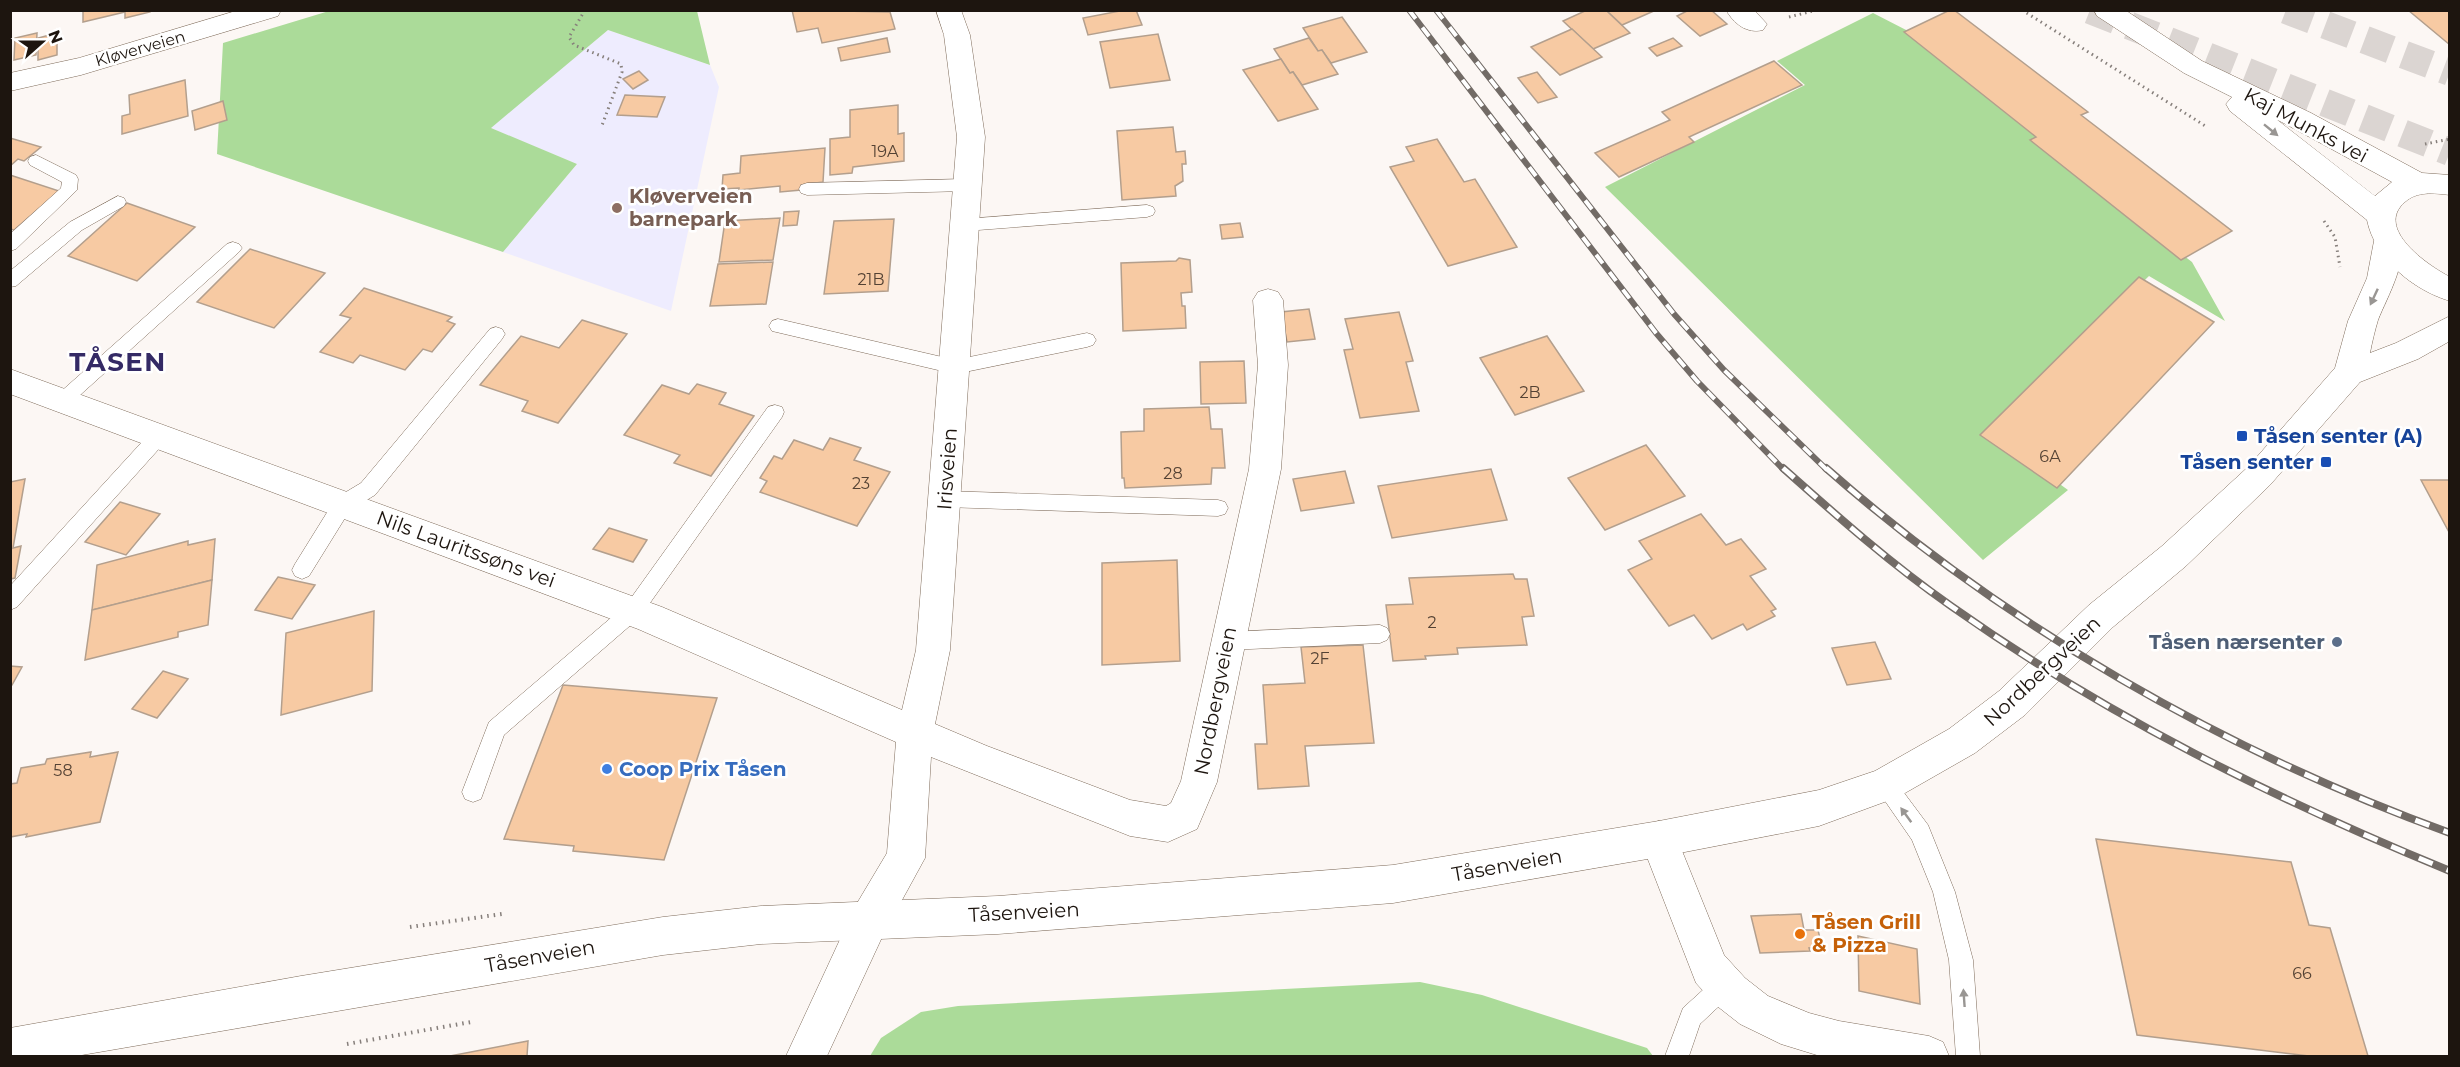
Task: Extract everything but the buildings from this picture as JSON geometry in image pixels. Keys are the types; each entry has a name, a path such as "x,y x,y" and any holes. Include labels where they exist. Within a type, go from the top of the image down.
{"street":[{"name":"Kløverveien","path":"10,82 81,66 269,10"},
{"name":"Irisveien","path":"806,1056 870,919 906,858 915,733 933,650 971,137 957,34 948,10"},
{"name":"Kaj Munks vei","path":"2106,10 2193,67 2384,228 2408,264 2437,285 2450,290"},
{"name":"Kaj Munks vei","path":"2193,67 2440,184"},
{"path":"2384,228 2384,204 2392,195 2404,188 2440,184"},
{"name":"Nordbergveien","path":"2349,374 2362,321 2382,278 2384,228"},
{"name":"Nordbergveien","path":"915,733 1130,818 1168,824 1184,816 1199,782 1264,469 1273,365 1268,300"},
{"name":"Nordbergveien","path":"1659,839 1819,808 1885,785 1962,741 2012,703 2102,616 2174,556 2236,498 2259,476 2349,374 2407,351 2450,327"},
{"name":"Nils Lauritssøns vei","path":"12,384 63,400 633,611 814,687 915,733"},
{"path":"1659,839 1710,969 1723,987 1777,1024 1808,1034 1929,1056"},
{"name":"Tåsenveien","path":"10,1048 301,996 663,936 761,925 998,915 1337,890 1455,874 1659,839"}],"lane":[{"path":"10,245 69,190 70,179 36,161"},
{"path":"807,189 968,185"},
{"path":"10,280 76,226 118,202"},
{"path":"964,225 1147,211"},
{"path":"63,400 233,249"},
{"path":"778,326 955,367 1087,340"},
{"path":"302,570 343,504 368,489 496,334"},
{"path":"473,792 496,729 633,611 776,412"},
{"path":"10,601 159,436"},
{"path":"945,499 1218,508"},
{"path":"1228,641 1380,634"},
{"path":"1885,785 1920,833 1944,892 1962,960 1968,1056"},
{"path":"1677,1056 1691,1016 1723,987"}],"path":[{"path":"585,10 569,37 574,45 621,64 622,72 601,128"},
{"path":"2022,10 2213,130"},
{"path":"2322,219 2335,237 2340,262 2339,274"},
{"path":"410,927 509,913"},
{"path":"347,1044 471,1022"}],"shaded area":[{"name":"Kløverveien barnepark","path":"608,30 710,65 719,87 671,311 503,252 577,164 490,128"}],"green space":[{"path":"329,11 697,11 710,65 608,30 491,128 577,164 503,252 217,154 223,43"},
{"path":"1873,13 1910,32 2045,138 2036,142 2192,262 2225,321 2149,276 1989,433 2068,490 1983,560 1605,187 1805,85 1777,61"},
{"path":"1420,982 1482,995 1647,1048 1653,1056 870,1056 881,1038 921,1012 958,1006"}],"tunnel":[{"path":"2090,10 2450,152"},
{"path":"2286,10 2450,72"}],"railway":[{"path":"1409,10 1656,333 1697,381 1784,470"},
{"path":"1436,10 1674,314 1724,370 1827,470"},
{"path":"1783,468 1865,539 1929,590 2070,684 2193,753 2319,814 2450,871"},
{"path":"1826,468 1895,526 1968,580 2043,632 2121,679 2201,724 2283,764 2366,801 2450,833"}],"place":[{"name":"Kløverveien barnepark","path":"617,208"},
{"name":"Tåsen senter (A)","path":"2242,436"},
{"name":"Tåsen senter","path":"2326,462"},
{"name":"Tåsen nærsenter","path":"2337,642"},
{"name":"Coop Prix Tåsen","path":"607,769"},
{"name":"Tåsen Grill & Pizza","path":"1800,934"}],"district":[{"name":"TÅSEN","path":"118,362"}]}
